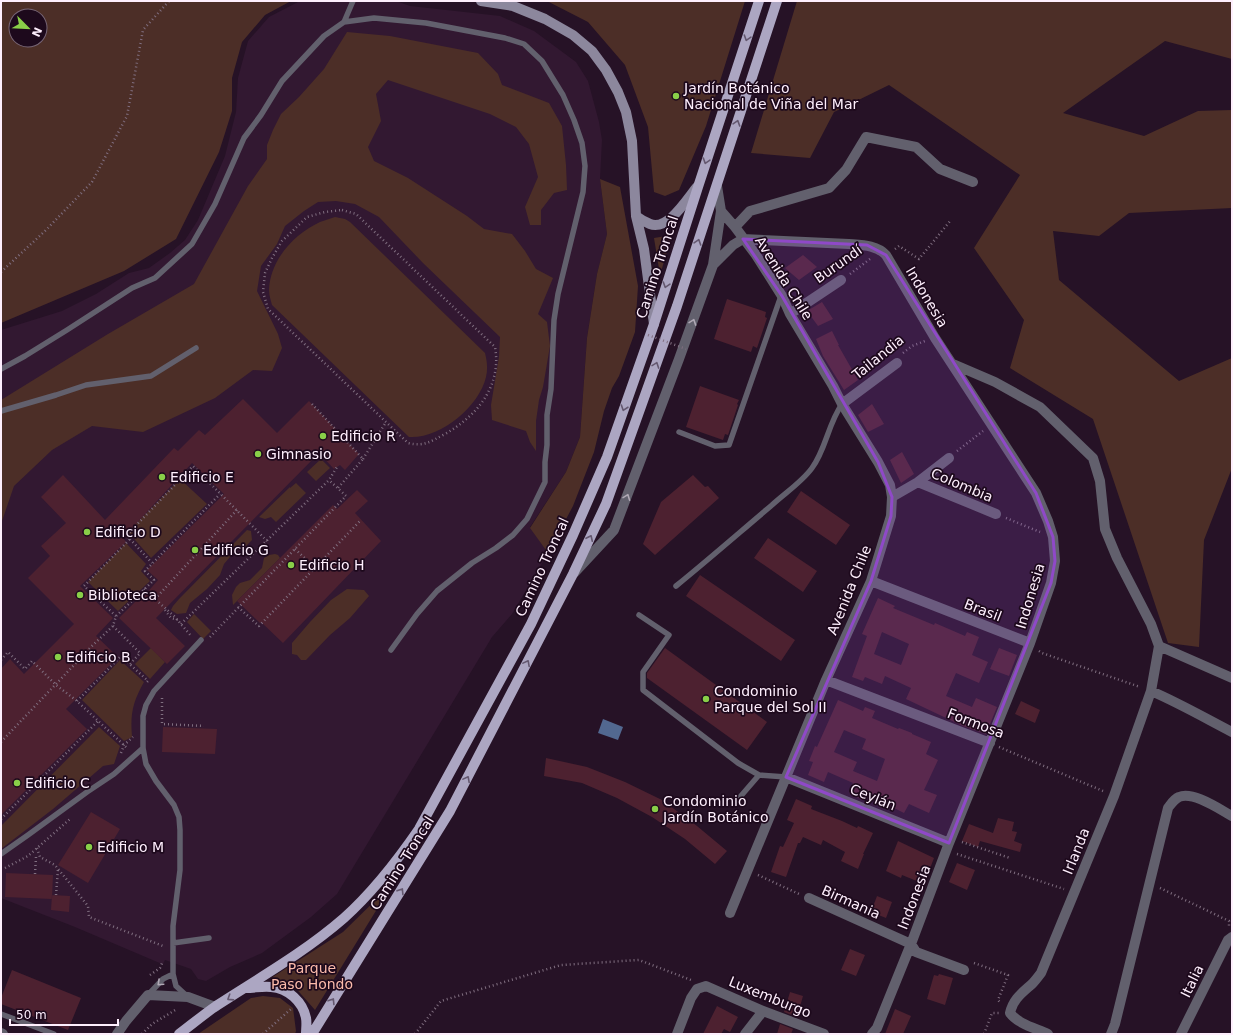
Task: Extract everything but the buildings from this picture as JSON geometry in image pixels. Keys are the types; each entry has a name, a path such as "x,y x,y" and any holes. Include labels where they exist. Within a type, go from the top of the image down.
{"main road":[{"path":"481,1 513,6 545,19 578,39 592,51 606,70 626,112 632,141 636,216 644,249 654,324"},
{"name":"Camino Troncal","path":"179,1034 215,1007 302,950 344,917 364,899 384,877 419,829 531,624 573,535 607,457 654,324 759,1"},
{"name":"Camino Troncal","path":"312,1034 450,811 573,574 608,497 677,306 777,1"},
{"path":"636,216 651,225 662,224 671,219 698,187"},
{"path":"244,988 270,987 286,991 294,996 300,1003 307,1020 306,1034"}],"street":[{"path":"735,227 750,211 829,188 846,170 866,136 916,148 940,169 972,182"},
{"path":"716,186 721,212"},
{"name":"Avenida Chile","path":"721,212 735,227 756,255 782,296 790,314 833,386 842,404 878,462 890,485 892,497 891,516 871,581 826,680 730,912"},
{"name":"Camino Troncal","path":"573,574 614,530 713,265 721,212"},
{"path":"744,239 849,244 867,246 884,253"},
{"name":"Camino Troncal","path":"713,265 733,245 744,239"},
{"name":"Indonesia","path":"872,1034 876,1028 911,944 949,843 1030,643 1051,583 1055,561 1053,538 1048,521 1036,493 935,338 884,253"},
{"name":"Burundí","path":"790,314 841,280"},
{"name":"Tailandia","path":"842,404 897,363"},
{"path":"952,364 995,382 1040,407 1093,458 1100,481 1105,529 1117,558 1151,624 1159,646 1232,678"},
{"path":"892,497 918,482 948,458"},
{"name":"Colombia","path":"918,482 996,514"},
{"name":"Brasil","path":"871,581 1030,643"},
{"name":"Irlanda","path":"1048,1034 1024,1024 1013,1016 1010,1013 1012,1005 1041,973 1114,796 1152,691 1159,646"},
{"name":"Formosa","path":"826,680 990,743"},
{"path":"1152,691 1181,704 1198,715 1231,731"},
{"name":"Ceylán","path":"786,777 949,843"},
{"path":"1111,1034 1115,1024 1168,808 1172,802 1178,798 1191,796 1232,816"},
{"name":"Birmania","path":"809,898 911,944 916,952 964,970"},
{"name":"Italia","path":"1181,1034 1230,938"},
{"path":"677,1034 691,998 697,989 706,986"},
{"name":"Luxemburgo","path":"706,986 763,1011 824,1034"},
{"path":"117,1034 148,994 191,998 215,1007"},
{"path":"745,1034 763,1011"}],"lane":[{"path":"344,22 354,1"},
{"path":"1,369 61,334 132,288 155,278 192,244 215,204 244,138 261,115 282,81 324,36 344,22 374,18 426,23 505,38 524,44 542,61 563,95 582,143 585,166 584,192 558,294 554,320 551,390 547,415 545,482 527,519 513,535 472,563 437,591 417,614 391,650"},
{"path":"679,432 715,446 729,445 782,296"},
{"path":"1,412 86,384 151,376 196,348"},
{"path":"676,586 807,475 819,458 830,425 836,412 842,404"},
{"path":"639,615 669,635 643,672 643,690 738,763 759,775 786,777"},
{"path":"191,998 176,986 173,974 173,926 180,870 179,817 174,805 156,781 146,764 143,748 144,716 146,705 154,691 198,640"},
{"path":"1,854 114,774 143,748"},
{"path":"740,797 759,775"},
{"path":"173,943 209,938"},
{"path":"148,994 163,979 173,974"},
{"path":"1,1014 54,1034"}],"path":[{"path":"1,272 46,230 92,182 128,116 144,30 169,1"},
{"path":"342,210 356,214 495,347 497,357 494,376 487,395 479,407 468,418 453,429 427,444 415,445 408,443 386,422 268,309 264,292 266,273 272,258 282,241 307,217 325,212 342,210"},
{"name":"Burundí","path":"841,280 898,246 919,259 951,220"},
{"path":"648,335 686,349"},
{"name":"Tailandia","path":"897,363 901,354 912,346 935,338"},
{"path":"312,404 363,459"},
{"path":"338,488 363,459 386,422"},
{"path":"948,458 992,424"},
{"path":"152,563 126,536 193,466 267,541"},
{"path":"181,624 329,480 337,467"},
{"path":"211,635 346,496 329,480"},
{"path":"1,742 92,646 113,626 116,616 154,580 145,571 220,494"},
{"path":"155,599 237,510"},
{"path":"996,514 1053,538"},
{"path":"238,607 258,626 360,521"},
{"path":"116,616 84,586 130,540"},
{"path":"295,549 315,568"},
{"path":"144,589 198,640"},
{"path":"113,626 140,653 130,664"},
{"path":"1030,643 1042,653 1152,691"},
{"path":"1,660 8,652 25,669 32,661 56,685 77,701 130,751"},
{"path":"77,701 121,656 148,681 146,683"},
{"path":"162,697 162,724 204,726"},
{"path":"1,819 98,721"},
{"path":"124,745 133,738"},
{"name":"Formosa","path":"990,743 1114,796"},
{"path":"4,868 28,856 71,817"},
{"path":"1010,858 959,841 949,843 954,853 1074,892"},
{"path":"35,874 38,857 37,848"},
{"path":"28,856 38,857 55,865 88,906 89,917 165,947 166,941"},
{"path":"56,895 58,869"},
{"name":"Birmania","path":"747,870 809,898"},
{"path":"1150,883 1229,922 1230,938"},
{"path":"162,964 164,958"},
{"path":"415,1034 441,1001 561,964 640,960 706,986"},
{"path":"142,1034 152,1024 191,998"},
{"path":"263,1034 295,1006"}],"highlighted area":[{"path":"743,239 867,245 886,255 1036,493 1053,537 1055,561 1051,583 949,843 786,777 871,581 891,516 892,497 878,462 782,296"}],"shaded area":[{"path":"300,1 396,1 410,6 500,16 534,31 576,62 588,81 599,122 602,140 600,179 607,234 597,274 587,338 580,437 566,472 530,527 548,553 512,614 492,637 337,894 311,917 262,953 230,967 206,981 198,979 191,969 165,960 162,964 75,927 1,898 1,330 62,311 96,294 129,273 149,268 185,240 198,220 225,156 236,112 238,78 248,41 269,17"}],"green space":[{"path":"1,1 291,1 265,15 242,42 232,78 232,111 219,152 176,239 124,271 1,323"},
{"name":"Jardín Botánico Nacional de Viña del Mar","path":"547,1 745,1 706,126 679,190 665,196 654,192 648,127 625,65 588,22"},
{"path":"797,1 1232,1 1232,59 1165,41 1063,113 1144,136 1198,111 1232,110 1232,208 1129,213 1099,236 1053,231 1059,280 1179,381 1232,358 1232,468 1204,540 1199,647 1168,643 1093,419 1010,368 1024,320 974,248 1020,175 889,85 834,112 810,158 751,153"},
{"path":"347,32 390,36 478,53 498,74 502,85 549,103 562,126 567,190 554,193 541,210 541,225 530,225 525,207 538,177 529,144 516,127 490,114 388,80 376,94 381,121 368,147 374,161 408,178 467,216 484,229 512,234 536,269 553,278 538,314 547,322 550,346 536,421 536,451 530,442 526,431 492,420 491,405 499,357 500,337 423,263 379,217 355,204 336,201 318,202 285,226 277,244 261,266 257,291 278,334 282,348 272,371 253,370 215,398 143,432 92,426 52,450 14,486 1,522 1,400 108,334 194,284 248,186 267,159 267,145 281,114 299,97 324,69"},
{"path":"600,179 620,187 638,286 635,332 619,376 612,388 604,411 594,452 573,506 548,553 530,528 566,472 580,437 587,338 597,274 607,234"},
{"path":"335,217 345,219 350,222 485,353 487,365 486,377 482,388 475,399 467,410 456,419 433,433 409,437 272,305 269,292 270,279 279,258 285,249 301,233 310,227"},
{"path":"672,235 660,275 654,238"},
{"path":"321,459 330,468 316,481 307,472"},
{"path":"180,479 207,504 151,558 128,532"},
{"path":"296,483 306,493 276,522 271,517 265,519 259,517 290,487"},
{"path":"247,530 251,531 252,540 244,548 235,551 224,564 220,575 207,589 190,603 186,613 177,614 171,610 179,599"},
{"path":"126,543 146,564 141,571 150,581 118,611 88,582"},
{"path":"275,554 280,558 233,605 232,595 236,587 240,583 250,580 262,568 264,558"},
{"path":"347,589 364,590 369,596 350,618 330,635 306,660 301,660 297,655 292,654 292,643 331,600"},
{"path":"194,614 211,631 203,639 187,622"},
{"path":"151,648 165,662 150,679 135,664"},
{"path":"120,660 144,682 133,708 131,721 132,737 124,741 82,700"},
{"path":"99,727 120,746 114,764 103,766 53,809 1,849 1,826"},
{"name":"Parque Paso Hondo","path":"393,883 315,1010 293,985 271,978 343,932"},
{"name":"Parque Paso Hondo","path":"263,996 280,998 293,1008 296,1031 295,1034 198,1034 251,998"}],"water":[{"path":"603,719 623,727 618,740 598,733"}],"place":[{"name":"Jardín Botánico Nacional de Viña del Mar","path":"676,96"},
{"name":"Edificio R","path":"323,436"},
{"name":"Gimnasio","path":"258,454"},
{"name":"Edificio E","path":"162,477"},
{"name":"Edificio D","path":"87,532"},
{"name":"Edificio G","path":"195,550"},
{"name":"Edificio H","path":"291,565"},
{"name":"Biblioteca","path":"80,595"},
{"name":"Edificio B","path":"58,657"},
{"name":"Condominio Parque del Sol II","path":"706,699"},
{"name":"Edificio C","path":"17,783"},
{"name":"Condominio Jardín Botánico","path":"655,809"},
{"name":"Edificio M","path":"89,847"}]}
